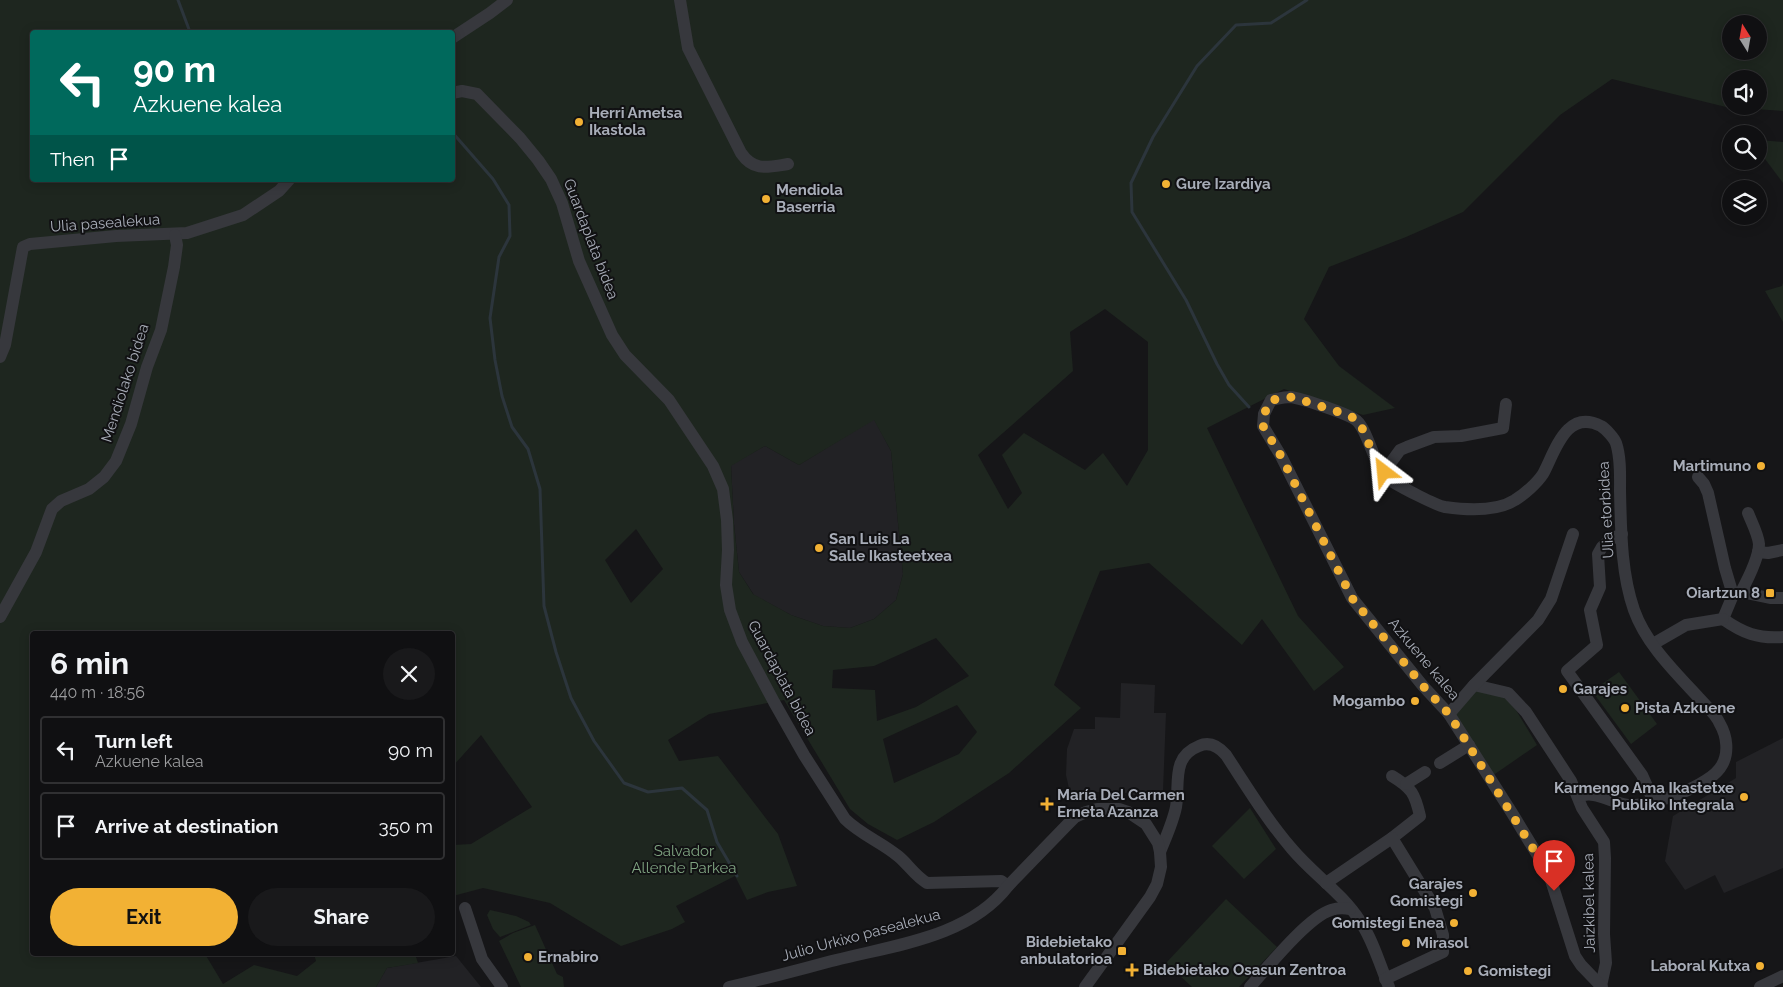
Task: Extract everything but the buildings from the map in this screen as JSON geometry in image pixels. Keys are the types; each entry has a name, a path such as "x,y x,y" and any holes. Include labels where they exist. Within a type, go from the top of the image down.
{"street":[{"path":"455,36 490,14 507,0"},
{"path":"680,0 688,48 741,153 746,160 758,167 765,168 788,164"},
{"name":"Guardaplata bidea","path":"455,93 477,94 520,138 551,178 562,203 579,261 612,335 625,355 669,400 712,466 723,489 728,550 726,585 730,610 742,642 804,755 845,819 854,828 898,856 927,883 1001,881 1008,886"},
{"name":"Ulia pasealekua","path":"0,357 5,345 23,247 30,244 116,236 187,233 243,215 279,191 287,182"},
{"name":"Mendiolako bidea","path":"0,617 36,552 52,509 62,501 89,490 104,477 116,461 131,424 147,366 161,330 174,267 177,245 175,235"},
{"name":"Ulia etorbidea","path":"1271,400 1292,397 1348,415 1359,421 1378,465 1392,481 1441,506 1463,509 1492,508 1514,502 1542,475 1559,441 1568,428 1588,422 1602,426 1616,441 1619,454 1622,534 1627,583 1632,603 1644,632 1668,665 1719,721 1724,732 1726,757 1721,768 1701,784 1654,802 1631,805 1618,803 1593,794 1585,794 1578,797"},
{"name":"Azkuene kalea","path":"1271,400 1264,414 1263,426 1281,456 1352,598 1423,686 1449,714 1549,874 1575,956 1601,986"},
{"path":"1384,472 1400,450 1407,447 1434,437 1461,436 1502,428 1506,404"},
{"path":"1698,477 1704,484 1708,494 1725,568 1737,594"},
{"path":"1723,619 1758,552 1757,536 1748,513"},
{"path":"1449,714 1474,685 1535,630 1538,620 1552,599 1574,534"},
{"path":"1622,534 1611,539 1602,547 1598,554 1600,587 1590,610 1597,645 1567,671 1642,775 1654,802"},
{"path":"1758,552 1768,553 1783,550"},
{"path":"1737,594 1746,593 1770,598 1783,598"},
{"path":"1653,644 1686,625 1723,619 1738,630 1753,635 1769,638 1783,636"},
{"name":"Jaizkibel kalea","path":"1474,685 1508,693 1526,712 1571,781 1582,808 1604,842 1604,934 1606,963 1601,986"},
{"path":"1160,852 1176,807 1178,771 1183,757 1191,749 1203,744 1219,748 1226,755 1292,849 1326,882 1361,922 1369,936 1387,983 1443,952 1443,936 1435,908 1392,838"},
{"path":"1440,763 1469,746"},
{"path":"1406,784 1425,772"},
{"path":"1326,882 1392,838 1420,816 1416,798 1406,784 1392,776"},
{"name":"Julio Urkixo pasealekua","path":"734,986 924,938 963,923 1001,896 1008,886 1075,817 1097,808 1119,808 1146,824 1160,852 1162,868 1157,884 1147,901 1085,987"},
{"path":"465,908 482,959 502,987"},
{"path":"1250,987 1302,931 1322,914 1332,909 1350,909"},
{"path":"1581,965 1595,970 1602,968 1606,963"},
{"path":"1760,987 1783,976"}],"shaded area":[{"name":"San Luis La Salle Ikasteetxea","path":"874,419 891,451 903,574 896,600 874,619 850,628 823,626 791,615 754,595 739,572 731,465 765,446 799,465"},
{"path":"1121,683 1155,685 1154,713 1166,713 1162,796 1148,798 1126,793 1097,792 1085,795 1072,802 1066,775 1067,749 1074,729 1095,729 1095,717 1120,718"},
{"name":"Karmengo Ama Ikastetxe Publiko Integrala","path":"1783,738 1783,868 1724,893 1715,875 1685,890 1665,861 1673,816 1736,778 1736,762"},
{"path":"456,956 481,987 376,987 387,968"}],"green space":[{"name":"Salvador Allende Parkea","path":"0,0 1783,0 1783,111 1767,110 1767,70 1722,70 1722,106 1612,79 1560,115 1463,212 1329,267 1304,319 1339,366 1395,408 1363,415 1284,389 1207,428 1298,616 1344,667 1314,691 1262,619 1242,645 1149,563 1100,571 1054,685 1081,708 1009,773 934,822 897,840 868,824 850,809 784,700 709,714 668,740 679,761 718,756 778,834 797,886 768,892 747,900 735,876 676,906 685,922 672,929 621,946 550,903 483,888 455,895 455,845 471,844 532,807 481,735 455,764 455,631 30,631 30,956 206,956 223,984 254,965 297,976 316,961 315,956 416,956 418,963 387,968 376,987 0,987","holes":["1105,309 1148,342 1148,450 1127,486 1103,453 1085,470 1024,433 1002,455 1022,493 1008,509 978,455 1073,371 1070,332","874,420 891,451 903,574 896,600 874,619 850,628 823,626 791,615 753,594 739,572 731,466 765,446 799,465","636,529 663,569 631,603 605,560","936,638 969,676 916,707 877,721 875,690 832,688 833,670 874,666","957,705 977,732 959,754 894,783 883,739"]},
{"path":"1767,141 1783,142 1783,183 1767,162"},
{"path":"1783,283 1783,322 1765,291 1782,286"},
{"path":"1619,672 1657,724 1631,744 1592,691"},
{"path":"1475,688 1504,696 1516,710 1537,745 1492,776 1453,715"},
{"path":"1250,808 1276,849 1244,879 1212,846"},
{"path":"1226,899 1277,947 1239,987 1192,987 1166,963"},
{"path":"490,910 516,916 529,922 531,925 500,937 493,929 487,915"},
{"name":"Ernabiro","path":"535,925 557,974 563,977 564,987 521,987 499,941 513,933"}],"waterway":[{"path":"178,0 189,30"},
{"path":"1249,407 1229,385 1186,300 1132,212 1131,183 1153,137 1197,66 1236,25 1271,23 1307,0"},
{"path":"455,135 493,179 509,205 510,236 499,257 490,318 495,360 502,396 512,427 528,449 540,489 544,606 571,698 594,741 624,783 648,792 682,788 707,810 717,842 737,876"}],"place":[{"name":"Herri Ametsa Ikastola","path":"579,122"},
{"name":"Gure Izardiya","path":"1166,184"},
{"name":"Mendiola Baserria","path":"766,199"},
{"name":"Martimuno","path":"1761,466"},
{"name":"San Luis La Salle Ikasteetxea","path":"819,548"},
{"name":"Oiartzun 8","path":"1770,593"},
{"name":"Garajes","path":"1563,689"},
{"name":"Mogambo","path":"1415,701"},
{"name":"Pista Azkuene","path":"1625,708"},
{"name":"Karmengo Ama Ikastetxe Publiko Integrala","path":"1744,797"},
{"name":"María Del Carmen Erneta Azanza","path":"1047,804"},
{"name":"Garajes Gomistegi","path":"1473,893"},
{"name":"Gomistegi Enea","path":"1454,923"},
{"name":"Mirasol","path":"1406,943"},
{"name":"Bidebietako anbulatorioa","path":"1122,951"},
{"name":"Ernabiro","path":"528,957"},
{"name":"Laboral Kutxa","path":"1760,966"},
{"name":"Bidebietako Osasun Zentroa","path":"1132,970"},
{"name":"Gomistegi","path":"1468,971"}],"route":[{"path":"1384,472 1378,465 1359,421 1348,415 1292,397 1271,400 1267,405 1263,426 1281,456 1352,598 1423,686 1449,714 1549,874 1554,891"}]}
